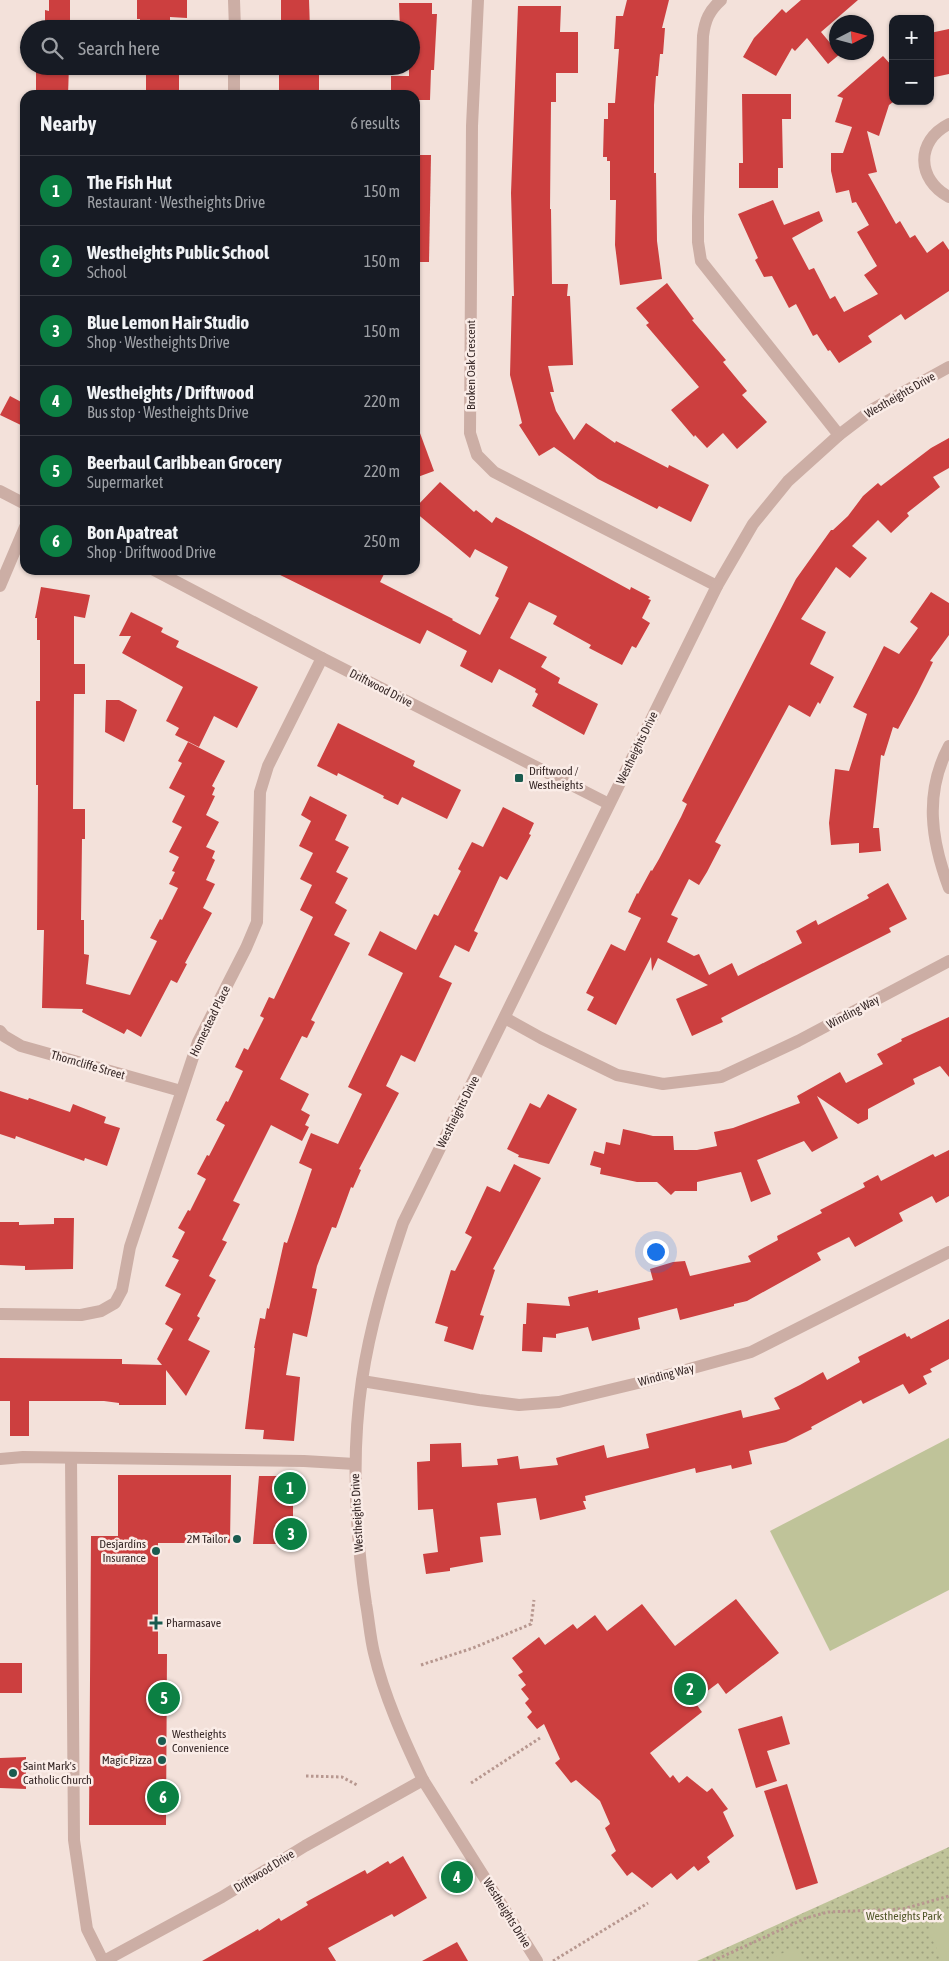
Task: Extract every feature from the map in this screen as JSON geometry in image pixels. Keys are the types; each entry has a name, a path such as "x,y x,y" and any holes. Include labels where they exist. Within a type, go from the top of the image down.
{"street":[{"path":"234,0 235,20"},
{"name":"Broken Oak Crescent","path":"478,0 472,126 470,434 477,454 494,472 717,586"},
{"path":"721,0 705,21 703,36 698,217 698,242 701,261 839,435"},
{"path":"234,75 234,90"},
{"path":"949,124 938,130 925,149 925,169 930,181 937,190 949,197"},
{"name":"Westheights Drive","path":"537,1961 423,1780 385,1689 374,1652 358,1542 355,1464 362,1381 379,1296 403,1223 717,586 759,517 788,481 839,435 873,409 949,367"},
{"path":"0,491 20,501"},
{"path":"0,586 20,539"},
{"name":"Driftwood Drive","path":"164,575 609,804"},
{"name":"Homestead Place","path":"0,1314 81,1315 101,1311 115,1303 122,1290 130,1247 180,1091 198,1042 246,948 257,922 260,792 268,766 322,658"},
{"path":"949,746 933,792 933,829 941,867 949,888"},
{"name":"Winding Way","path":"505,1018 617,1075 663,1084 721,1077 798,1041 949,961"},
{"name":"Thorncliffe Street","path":"0,1031 4,1036 20,1046 180,1091"},
{"name":"Winding Way","path":"362,1381 487,1401 519,1404 559,1402 642,1382 751,1352 949,1252"},
{"path":"0,1459 22,1457 304,1461 355,1464"},
{"path":"71,1458 74,1840 87,1929 104,1961"},
{"name":"Driftwood Drive","path":"104,1961 222,1898 305,1846 423,1780"}],"path":[{"path":"422,1665 474,1648 531,1624 534,1600"},
{"path":"471,1782 540,1738"},
{"path":"306,1776 342,1777 357,1785"},
{"path":"713,1961 806,1918 828,1912 902,1909 949,1896"},
{"path":"553,1961 648,1903"}],"green space":[{"path":"949,1438 949,1590 830,1651 770,1531"},
{"name":"Westheights Park","path":"949,1847 949,1961 697,1961"},
{"path":"949,1915 949,1961 943,1961 929,1933 936,1918"},
{"path":"795,1947 802,1961 767,1961"}],"building":[{"path":"49,0 70,0 70,20 45,20 45,10 49,11"},
{"path":"137,0 187,0 187,18 170,17 170,20 137,19"},
{"path":"281,0 309,0 310,20 281,20"},
{"path":"627,0 669,0 662,28 665,28 663,54 660,54 658,76 656,76 654,105 657,241 662,279 620,285 615,245 616,200 610,200 610,161 607,161 607,157 603,157 604,119 608,119 608,103 615,103 619,49 614,49 616,16 623,16"},
{"path":"801,0 858,0 841,15 829,15 829,25 821,32 829,42 829,60 833,60 828,64 807,38 795,51 792,48 776,76 743,57 754,38 782,9 786,13"},
{"path":"399,3 432,3 432,14 437,14 434,70 431,70 430,100 420,100 420,90 391,90 391,76 420,75 420,20 400,20"},
{"path":"518,6 561,6 560,32 578,32 578,73 556,73 556,102 551,102 550,209 552,284 568,284 567,296 570,296 573,365 548,366 554,392 550,392 556,411 574,440 586,423 615,443 616,441 668,468 669,465 709,485 691,522 659,506 657,509 598,479 554,447 539,456 519,425 522,423 510,375 512,296 514,296 511,193"},
{"path":"949,29 949,74 934,77 934,60 934,32"},
{"path":"883,56 889,63 889,105 879,136 867,131 877,172 868,174 896,224 900,221 910,238 915,235 927,253 943,241 949,250 949,291 905,320 901,314 868,336 872,342 839,363 830,350 828,351 817,334 813,336 796,304 789,308 772,276 764,277 755,260 758,258 738,214 773,200 784,225 819,211 823,221 792,238 809,270 814,268 830,299 835,296 844,312 878,294 864,275 877,266 857,232 869,225 856,202 852,203 849,190 836,193 831,171 831,153 843,153 852,127 835,122 843,98 837,96"},
{"path":"36,75 69,75 68,90 36,90"},
{"path":"146,75 179,75 179,90 146,90"},
{"path":"279,75 319,75 319,90 279,90"},
{"path":"742,94 791,94 791,119 782,119 783,168 778,168 778,188 739,188 739,163 743,163"},
{"path":"420,155 431,155 429,262 420,262"},
{"path":"667,283 694,319 692,320 726,360 723,362 747,391 742,395 767,422 737,449 723,433 707,448 695,435 694,437 671,410 699,387 646,325 649,323 636,308"},
{"path":"10,396 20,401 20,425 0,415"},
{"path":"420,433 434,471 420,476"},
{"path":"949,438 949,468 933,477 940,487 907,513 909,516 891,533 878,520 852,546 867,558 850,578 836,567 801,619 826,632 810,664 834,677 820,704 818,702 810,717 789,705 715,842 721,845 707,872 699,885 689,879 671,915 678,918 667,942 694,956 699,954 709,975 732,963 738,976 802,943 796,931 816,920 818,925 869,898 867,895 888,883 907,919 889,928 891,932 721,1018 723,1022 692,1036 676,999 708,985 658,958 652,971 651,957 616,1025 587,1010 594,997 586,993 611,944 625,951 641,918 628,912 681,817 687,804 682,801 796,579 831,530 848,516 863,496 878,483 881,486 931,448"},
{"path":"440,482 474,512 476,510 492,523 496,517 630,590 631,587 650,597 648,599 651,600 642,618 650,623 636,648 632,646 622,665 589,648 591,645 553,624 557,616 529,602 510,638 547,657 541,667 560,678 558,683 598,704 584,735 532,706 538,694 535,692 536,689 499,669 492,683 460,666 467,651 427,630 420,644 280,575 384,575 380,582 480,635 499,598 495,596 508,567 475,549 470,558 420,516 420,503"},
{"path":"41,587 90,595 85,618 74,616 74,664 85,664 85,694 74,694 73,809 85,809 85,839 82,839 81,920 84,920 84,954 89,955 86,984 130,995 157,941 150,938 160,919 162,920 178,888 169,884 175,872 172,871 179,857 169,852 182,827 172,822 185,796 169,788 182,763 178,761 188,742 225,761 212,786 215,788 212,795 215,796 206,815 219,822 206,847 215,851 212,858 215,860 206,880 215,884 203,908 212,913 185,963 187,964 177,983 171,980 141,1037 127,1029 124,1034 82,1012 83,1009 42,1008 44,930 37,930 38,785 36,785 36,701 40,701 40,640 37,640 37,618 35,618"},
{"path":"931,592 949,603 949,635 930,661 933,662 917,694 898,729 893,727 884,756 881,755 873,828 879,828 881,851 859,853 859,843 831,845 829,823 835,769 849,771 867,714 853,707 884,646 899,654 918,628 910,622"},
{"path":"131,612 163,628 161,632 179,641 176,647 258,687 237,728 214,716 199,747 175,735 179,728 166,721 183,687 122,653 131,636 119,636"},
{"path":"106,700 119,700 137,710 124,742 105,732"},
{"path":"338,723 415,761 413,766 461,790 447,819 402,797 398,805 338,773 337,776 317,766"},
{"path":"310,796 347,815 335,840 349,847 336,872 348,878 335,903 347,910 334,935 350,943 311,1020 315,1022 307,1038 302,1036 280,1079 309,1094 301,1110 310,1115 305,1125 309,1127 302,1141 271,1125 233,1201 240,1204 222,1240 227,1242 209,1276 216,1280 197,1316 200,1318 188,1340 210,1351 186,1396 166,1370 166,1405 119,1405 119,1403 104,1401 29,1401 29,1436 10,1436 10,1401 0,1401 0,1358 122,1359 122,1364 162,1365 157,1359 173,1329 165,1324 181,1294 165,1286 179,1260 172,1257 185,1232 178,1228 188,1210 190,1211 206,1179 197,1174 225,1125 216,1120 226,1101 228,1102 243,1071 235,1067 244,1048 248,1050 264,1018 260,1016 269,997 274,999 313,917 300,910 312,885 300,879 313,853 299,846 311,821 301,815"},
{"path":"503,807 534,823 529,834 531,835 507,880 500,876 474,931 478,933 469,952 455,945 439,977 452,983 415,1062 401,1055 386,1086 399,1093 359,1169 361,1170 353,1188 351,1187 336,1228 332,1227 317,1266 312,1288 317,1289 307,1337 293,1333 286,1375 300,1377 294,1441 263,1439 264,1430 245,1429 254,1348 260,1318 265,1319 267,1308 269,1309 284,1242 287,1243 312,1169 299,1163 311,1133 338,1144 362,1094 348,1087 403,973 368,955 380,931 416,950 434,914 438,916 461,871 458,869 472,842 483,847"},
{"path":"949,1017 949,1077 940,1066 913,1079 915,1084 868,1109 868,1119 858,1124 817,1096 838,1138 812,1152 804,1141 757,1160 771,1194 751,1202 741,1172 697,1182 697,1191 675,1191 671,1195 657,1182 637,1182 600,1174 601,1168 590,1165 594,1151 604,1154 606,1142 620,1145 623,1129 653,1136 673,1136 674,1150 697,1150 717,1146 714,1132 733,1128 800,1103 797,1096 840,1072 846,1083 883,1064 877,1054 902,1041 901,1039"},
{"path":"0,1091 28,1100 29,1098 70,1112 73,1104 106,1117 104,1123 120,1128 107,1166 85,1158 84,1161 16,1136 15,1139 0,1134"},
{"path":"548,1094 577,1109 549,1164 518,1157 519,1155 507,1149 530,1103 540,1108"},
{"path":"949,1150 949,1196 936,1203 932,1196 899,1213 903,1221 855,1247 849,1237 817,1253 821,1260 747,1301 680,1320 677,1308 638,1318 640,1329 592,1341 588,1327 556,1334 556,1338 543,1337 542,1352 522,1351 523,1324 526,1324 527,1303 570,1306 568,1297 598,1290 598,1293 653,1280 650,1269 673,1262 685,1261 690,1276 751,1262 748,1256 778,1240 777,1236 822,1213 820,1210 865,1187 863,1183 878,1175 881,1181 933,1154 935,1157"},
{"path":"514,1164 541,1178 493,1269 495,1270 480,1315 484,1316 473,1350 444,1341 448,1327 435,1323 451,1270 455,1271 472,1237 465,1233 487,1186 500,1192"},
{"path":"54,1218 74,1218 73,1269 25,1270 25,1266 0,1265 0,1222 19,1222 19,1225 54,1224"},
{"path":"949,1319 949,1359 930,1369 932,1372 923,1376 927,1384 909,1394 903,1384 863,1404 861,1400 786,1442 749,1451 752,1464 732,1469 731,1465 696,1473 695,1468 585,1496 586,1501 583,1501 586,1509 540,1520 536,1498 497,1503 501,1535 480,1537 483,1562 450,1568 450,1571 426,1574 423,1554 438,1552 433,1509 418,1510 417,1462 430,1461 430,1444 461,1443 462,1467 498,1465 497,1459 518,1456 520,1469 558,1465 556,1458 604,1445 607,1458 649,1448 646,1434 741,1410 743,1418 780,1409 774,1398 823,1372 827,1380 860,1362 858,1357 905,1333 911,1339"},
{"path":"118,1475 231,1475 230,1543 158,1543 158,1654 167,1654 166,1825 89,1825 91,1536 118,1536"},
{"path":"259,1476 293,1476 293,1544 253,1544"},
{"path":"736,1599 779,1653 726,1694 718,1683 694,1701 702,1712 650,1753 670,1778 673,1775 679,1783 687,1776 707,1792 712,1788 728,1809 723,1812 734,1836 707,1857 710,1862 698,1871 694,1866 677,1880 671,1873 652,1888 632,1872 627,1876 611,1855 616,1851 605,1828 610,1824 600,1801 576,1780 571,1783 555,1763 560,1759 544,1724 537,1729 527,1717 532,1712 525,1703 529,1699 521,1689 526,1685 518,1675 523,1672 512,1658 539,1637 545,1645 573,1624 577,1629 595,1615 607,1631 642,1604 675,1646"},
{"path":"0,1663 22,1663 22,1693 0,1693"},
{"path":"782,1716 790,1744 767,1751 777,1781 756,1788 738,1729"},
{"name":"Saint Mark's Catholic Church","path":"26,1757 26,1789 0,1788 0,1758"},
{"path":"787,1784 818,1883 796,1890 764,1791"},
{"path":"403,1856 427,1898 394,1917 392,1914 328,1948 336,1961 202,1961 258,1929 259,1931 279,1918 281,1921 308,1905 306,1902 365,1870 367,1874 388,1861 390,1864"},
{"path":"457,1942 468,1961 422,1961"}],"place":[{"name":"Driftwood / Westheights","path":"519,778"},
{"name":"The Fish Hut","path":"290,1488"},
{"name":"Blue Lemon Hair Studio","path":"291,1534"},
{"name":"2M Tailor","path":"237,1539"},
{"name":"Desjardins Insurance","path":"156,1551"},
{"name":"Pharmasave","path":"156,1623"},
{"name":"Westheights Public School","path":"690,1689"},
{"name":"Beerbaul Caribbean Grocery","path":"164,1698"},
{"name":"Westheights Convenience","path":"162,1741"},
{"name":"Magic Pizza","path":"162,1760"},
{"name":"Saint Mark's Catholic Church","path":"13,1773"},
{"name":"Bon Apatreat","path":"163,1797"},
{"name":"Westheights / Driftwood","path":"457,1877"}]}
